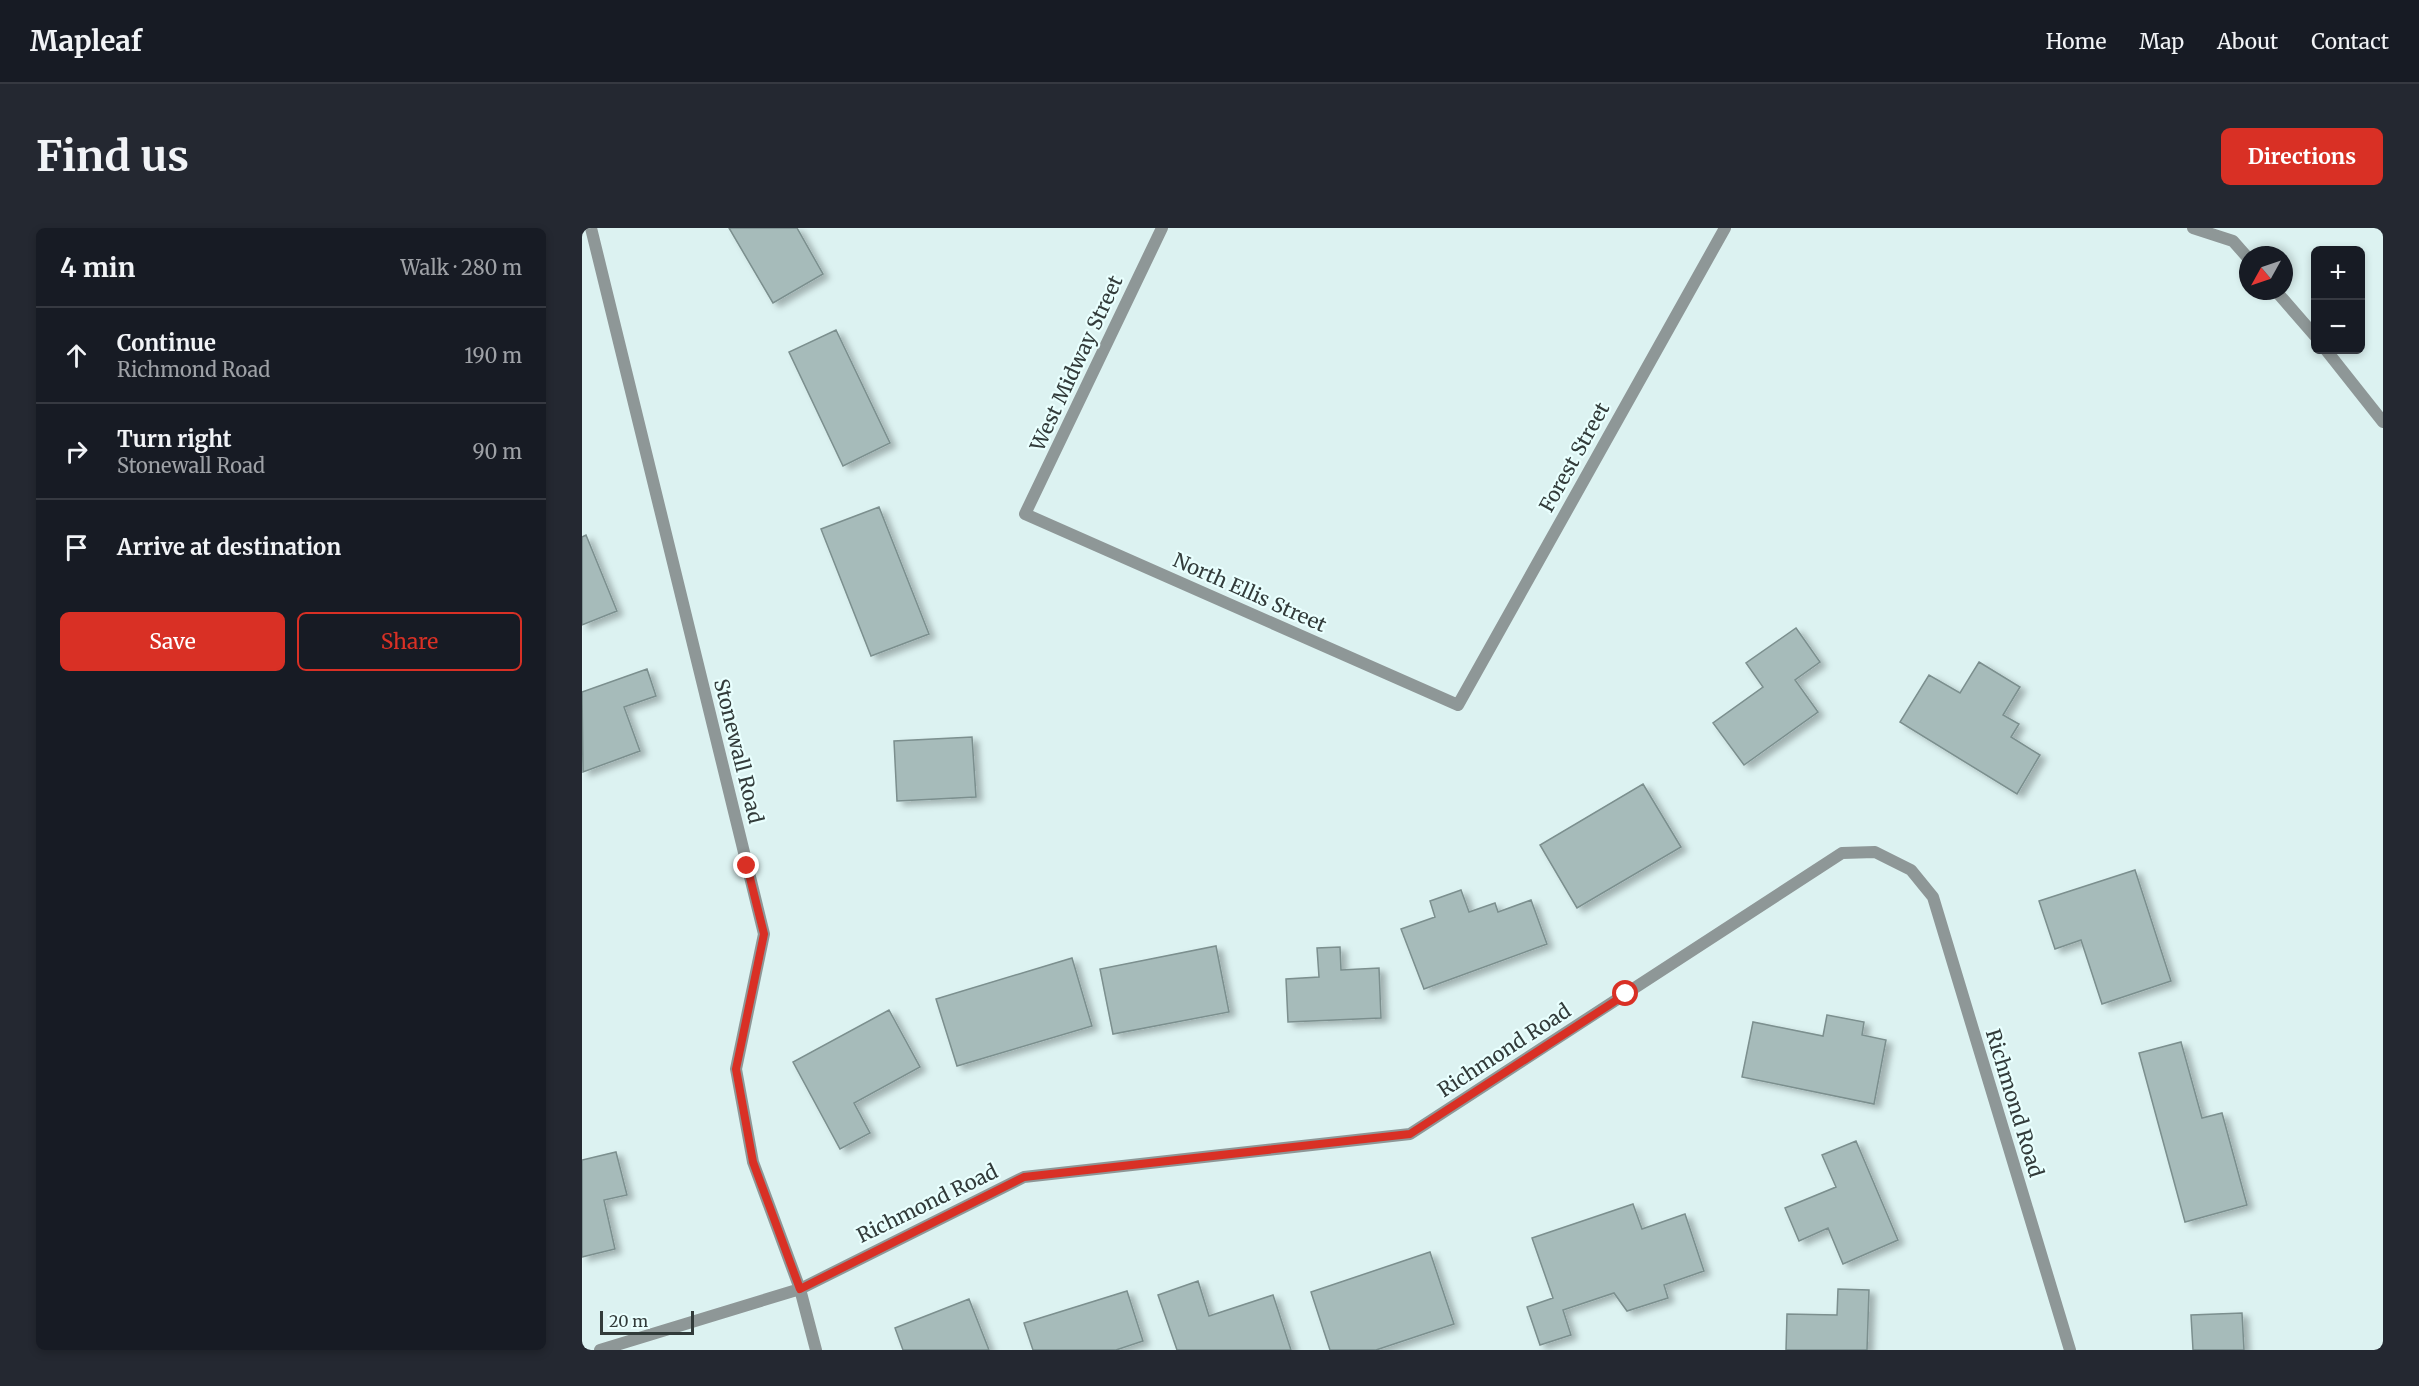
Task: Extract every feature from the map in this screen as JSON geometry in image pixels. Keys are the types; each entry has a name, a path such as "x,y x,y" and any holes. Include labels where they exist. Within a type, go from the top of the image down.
{"street":[{"name":"Stonewall Road","path":"591,228 764,934 736,1069 753,1162 800,1289 816,1350"},
{"name":"West Midway Street","path":"1025,514 1162,228"},
{"name":"Forest Street","path":"1458,705 1725,228"},
{"path":"2193,228 2234,234"},
{"path":"2284,300 2311,331"},
{"path":"2329,354 2383,422"},
{"name":"North Ellis Street","path":"1025,514 1458,705"},
{"name":"Richmond Road","path":"600,1350 800,1289 1024,1177 1410,1134 1842,853 1875,852 1911,870 1933,897 2070,1350"}],"building":[{"path":"729,228 797,228 823,274 773,303"},
{"path":"836,330 890,443 843,466 789,352"},
{"path":"879,507 929,634 871,656 821,529"},
{"path":"586,535 617,611 582,625 582,537"},
{"path":"1796,628 1820,662 1795,680 1818,712 1744,765 1713,723 1763,687 1746,663"},
{"path":"1979,662 2020,687 2003,715 2019,724 2011,737 2040,755 2017,794 1900,722 1929,675 1960,693"},
{"path":"647,669 656,696 624,707 640,751 583,772 582,692"},
{"path":"972,737 976,797 897,801 894,741"},
{"path":"1643,784 1681,847 1577,908 1540,845"},
{"path":"2135,870 2171,981 2102,1004 2081,940 2055,949 2039,901"},
{"path":"1461,890 1469,912 1495,903 1498,912 1531,900 1547,944 1424,989 1401,929 1435,917 1430,901"},
{"path":"1216,946 1229,1012 1113,1034 1100,969"},
{"path":"1340,947 1341,970 1379,968 1381,1018 1288,1022 1286,979 1319,977 1317,948"},
{"path":"1072,958 1092,1026 957,1066 936,999"},
{"path":"889,1010 920,1067 854,1103 870,1133 840,1149 793,1062"},
{"path":"1827,1015 1864,1022 1862,1035 1886,1040 1874,1104 1742,1077 1753,1022 1823,1036"},
{"path":"2181,1042 2202,1118 2222,1113 2247,1205 2185,1222 2139,1053"},
{"path":"1856,1141 1898,1240 1843,1264 1828,1228 1799,1241 1785,1208 1836,1187 1822,1155"},
{"path":"616,1152 627,1195 604,1200 615,1249 582,1257 582,1160"},
{"path":"1633,1204 1642,1229 1685,1214 1704,1271 1664,1285 1668,1298 1627,1311 1614,1293 1563,1310 1571,1335 1540,1345 1527,1307 1553,1298 1532,1238"},
{"path":"1430,1252 1454,1324 1376,1350 1330,1350 1311,1292"},
{"path":"1198,1281 1209,1316 1273,1295 1291,1350 1177,1350 1158,1295"},
{"path":"1838,1289 1869,1290 1867,1350 1786,1350 1787,1314 1837,1315"},
{"path":"1127,1291 1143,1341 1116,1350 1033,1350 1024,1323"},
{"path":"969,1299 989,1350 903,1350 895,1328"},
{"path":"2242,1313 2244,1350 2193,1350 2191,1315"}],"route":[{"path":"747,866 764,934 736,1069 753,1162 800,1289 1024,1177 1410,1134 1626,994"}]}
